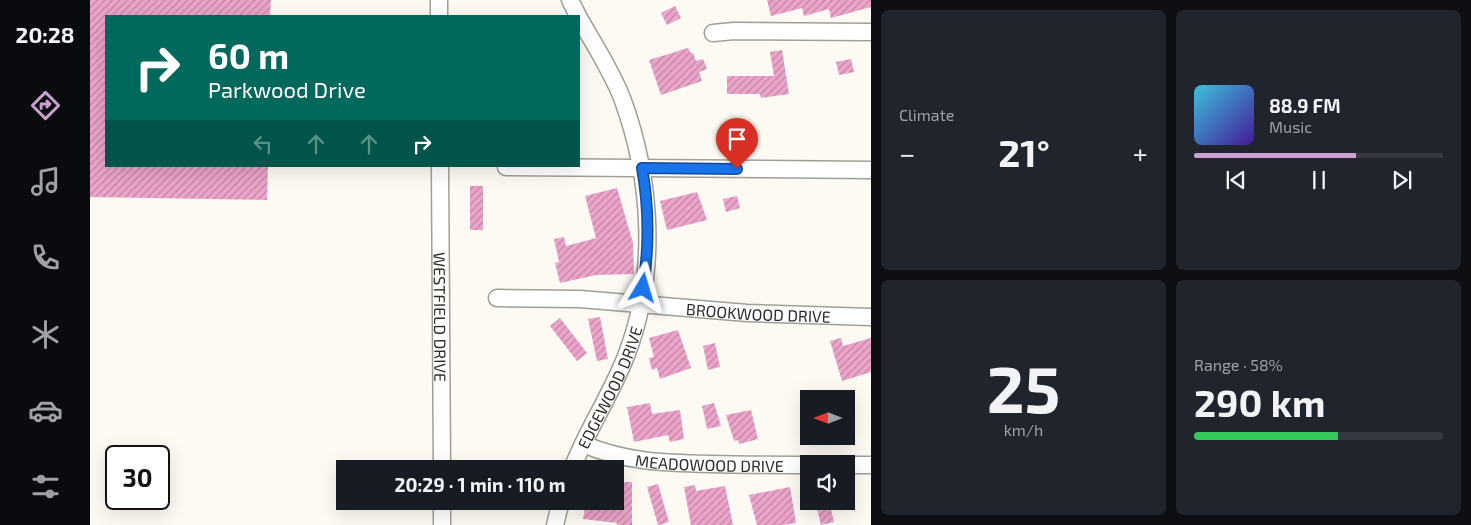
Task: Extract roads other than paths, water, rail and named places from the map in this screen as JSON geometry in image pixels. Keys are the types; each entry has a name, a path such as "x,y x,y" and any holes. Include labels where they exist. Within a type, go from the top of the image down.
{"street":[{"path":"439,0 439,15"},
{"name":"EDGEWOOD DRIVE","path":"570,0 577,15"},
{"name":"EDGEWOOD DRIVE","path":"576,460 620,372 630,346 645,272 647,230 642,168 632,127 621,97 605,64 580,20"},
{"path":"713,33 734,31 871,32"},
{"name":"WESTFIELD DRIVE","path":"440,167 442,460"},
{"path":"506,167 871,170"},
{"name":"BROOKWOOD DRIVE","path":"496,298 580,299 748,313 871,317"},
{"name":"MEADOWOOD DRIVE","path":"583,444 613,456 665,463 800,464"},
{"path":"855,464 871,464"},
{"path":"442,510 442,525"},
{"path":"555,525 559,510"}]}
